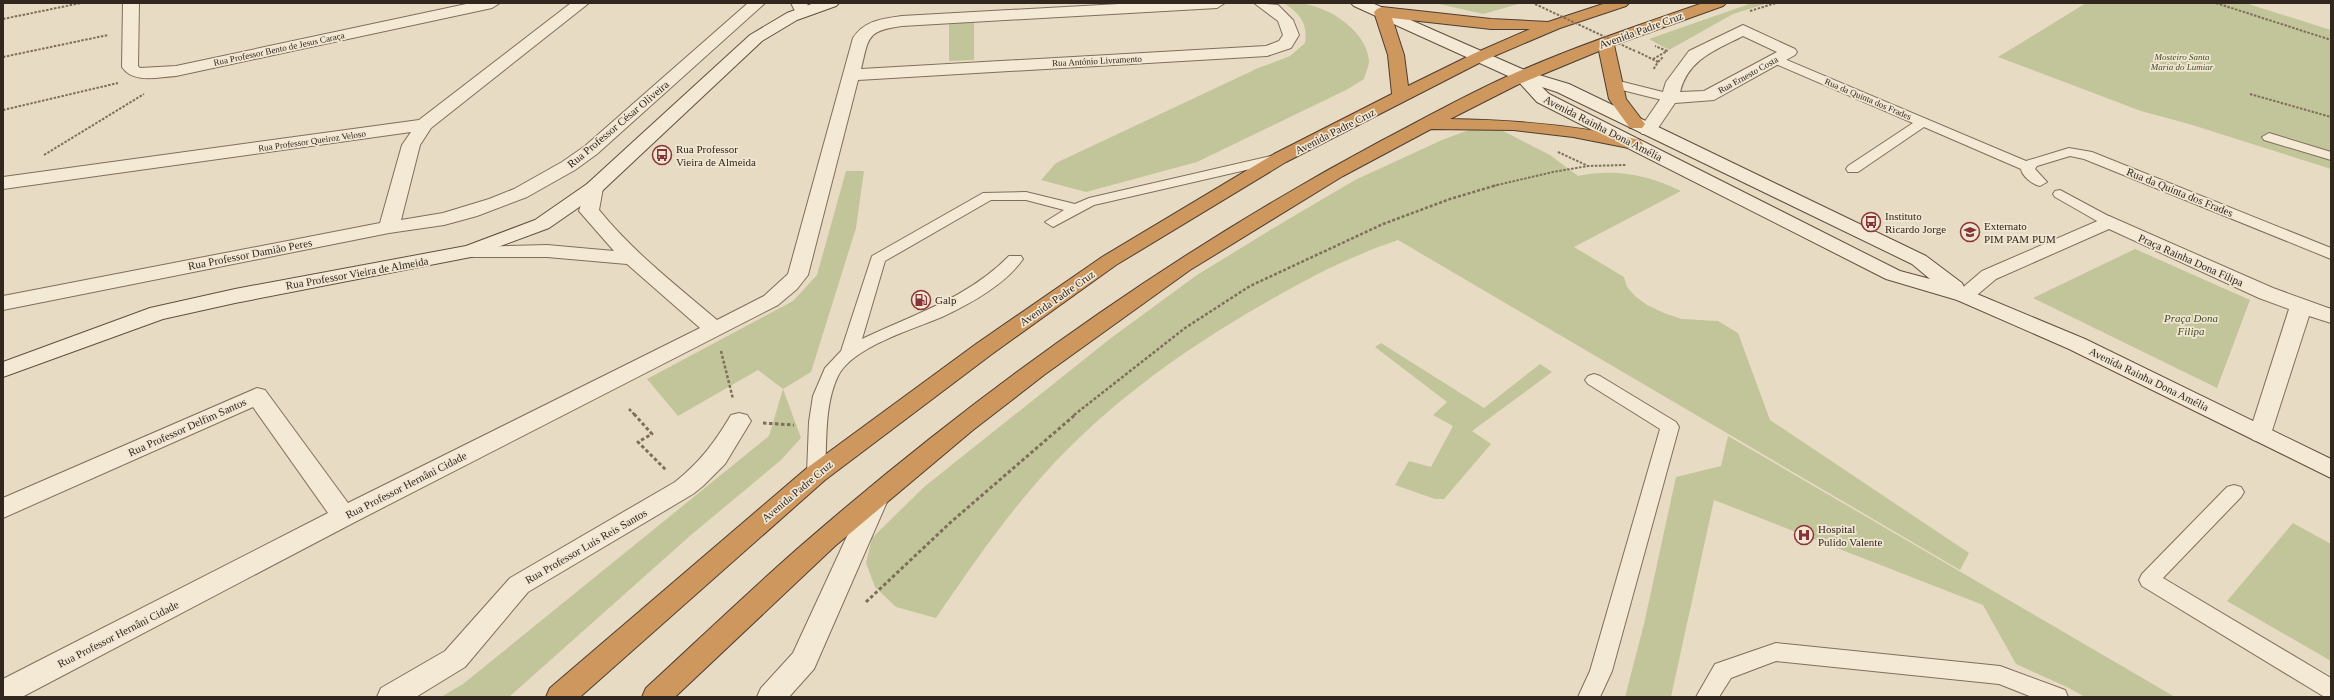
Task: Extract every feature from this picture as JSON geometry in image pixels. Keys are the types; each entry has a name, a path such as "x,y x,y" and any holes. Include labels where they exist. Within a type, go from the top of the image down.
{"highway":[{"name":"Avenida Padre Cruz","path":"560,697 816,474 984,349 1109,261 1280,158 1401,98 1479,57 1554,25 1621,3"},
{"name":"Avenida Padre Cruz","path":"656,697 823,542 878,495 1029,375 1152,285 1239,228 1330,175 1523,76 1605,42 1718,3"},
{"path":"1401,98 1396,55 1382,12 1491,24 1554,25"},
{"path":"1605,42 1618,99 1642,127"},
{"path":"1427,124 1514,125 1574,132 1634,144"}],"street":[{"name":"Rua Professor Bento de Jesus Caraça","path":"131,3 129,54 130,67 135,72 176,71 492,3"},
{"path":"390,227 411,145 424,125 580,3"},
{"name":"Rua Professor César Oliveira","path":"390,227 425,224 468,214 502,202 566,169 591,150 757,3"},
{"name":"Rua Professor Vieira de Almeida","path":"3,370 116,327 203,302 471,251 542,224 594,188 756,38 800,8 831,3"},
{"path":"594,188 589,211 598,224 634,259 715,330 774,299 789,288 798,276 863,35 878,26 893,22 1217,3"},
{"name":"Rua António Livramento","path":"851,75 1267,51 1286,44 1290,37 1282,14 1273,6 1262,3"},
{"path":"1358,3 1382,12 1523,76"},
{"name":"Rua Ernesto Costa","path":"1642,127 1670,98 1674,82 1695,54 1743,30 1789,52 1708,96 1670,98"},
{"name":"Avenida Rainha Dona Amélia","path":"1523,76 1563,88 1919,260 1964,294"},
{"name":"Avenida Rainha Dona Amélia","path":"1523,76 1543,98 1893,274 1964,294 2077,344 2331,469"},
{"name":"Rua Professor Queiroz Veloso","path":"3,183 424,125"},
{"path":"1964,294 1989,275 2109,222"},
{"name":"Praça Rainha Dona Filipa","path":"2109,222 2175,253 2301,306"},
{"name":"Rua Professor Damião Peres","path":"3,303 390,227"},
{"path":"471,251 546,251 634,259"},
{"path":"2261,434 2301,306 2331,316"},
{"name":"Rua Professor Hernâni Cidade","path":"3,693 344,516 715,330"},
{"path":"3,364 29,360"},
{"name":"Rua Professor Delfim Santos","path":"3,509 257,396 344,516"},
{"name":"Rua Professor Luís Reis Santos","path":"391,697 455,659 520,585 684,488 705,472 720,455 739,421"},
{"name":"Avenida Padre Cruz","path":"771,697 804,661 878,495"}],"lane":[{"name":"Rua da Quinta dos Frades","path":"1775,59 2028,167"},
{"path":"1615,84 1670,98"},
{"path":"1853,169 1923,122"},
{"path":"2269,137 2331,156"},
{"name":"Rua da Quinta dos Frades","path":"2028,167 2032,163 2062,154 2077,152 2331,254"},
{"path":"1053,222 1089,202 1280,158"},
{"name":"Rua da Quinta dos Frades","path":"2028,167 2030,175 2040,182"},
{"path":"2060,194 2109,222"},
{"path":"849,353 878,259 988,196 1026,196 1077,209"},
{"path":"816,474 822,394 831,371 849,353 950,307 977,289 1015,259"},
{"path":"1589,697 1601,671 1670,427 1594,380"},
{"path":"2234,492 2148,580 2331,689"},
{"path":"1707,697 1723,671 1776,652 2000,675 2057,697"}],"path":[{"path":"3,19 81,3"},
{"path":"1532,3 1653,59 1667,51 1649,44"},
{"path":"2216,3 2331,40"},
{"path":"3,57 115,34"},
{"path":"1635,51 1640,48"},
{"path":"3,110 120,82"},
{"path":"42,156 144,94"},
{"path":"2250,94 2331,117"},
{"path":"1554,149 1588,166"},
{"path":"866,602 917,552 1042,442 1211,310 1241,291 1361,232 1427,206 1552,171 1588,166 1634,165"},
{"path":"715,330 739,421 819,426"},
{"path":"629,409 652,434 638,442 668,472"}],"green space":[{"path":"1284,3 1301,3 1327,11 1355,32 1367,50 1369,61 1364,79 1348,89 1197,162 1086,192 1041,180 1056,163 1256,69 1290,56 1305,43 1306,36 1302,20"},
{"path":"1435,3 1522,3 1483,14"},
{"path":"1752,3 1768,3 1733,14 1669,50 1649,39"},
{"name":"Mosteiro Santa Maria do Lumiar","path":"2086,3 2245,3 2331,30 2331,169 2189,124 2141,111 1998,57"},
{"path":"974,22 974,60 949,61 949,24"},
{"path":"1499,129 1550,155 1578,176 1605,173 1631,174 1669,185 1681,191 1574,247 1624,277 1627,287 1635,296 1647,305 1682,319 1718,321 1738,333 1770,420 1969,553 1960,570 1398,240 1363,253 1297,285 1201,342 1140,385 1083,434 1032,488 970,568 936,618 896,607 875,587 866,563 872,538 924,487 1111,338 1197,275 1355,180 1442,140 1469,130"},
{"path":"846,171 864,171 856,228 811,372 783,389 758,370 678,416 647,379 793,301 817,275"},
{"name":"Praça Dona Filipa","path":"2135,249 2250,300 2217,388 2033,298"},
{"path":"1381,343 1484,408 1540,364 1552,372 1472,431 1491,444 1444,499 1435,499 1395,485 1409,461 1431,467 1453,426 1433,415 1447,402 1375,347"},
{"path":"783,389 801,438 781,460 691,535 509,697 441,697 463,684 769,436"},
{"path":"1728,436 2175,697 2085,697 2069,688 2016,664 1983,605 1714,500 1671,697 1625,697 1644,624 1676,477 1721,466"},
{"path":"2293,523 2331,544 2331,661 2227,601"}],"place":[{"name":"Rua Professor Vieira de Almeida","path":"662,155"},
{"name":"Instituto Ricardo Jorge","path":"1871,222"},
{"name":"Externato PIM PAM PUM","path":"1970,232"},
{"name":"Galp","path":"921,300"},
{"name":"Hospital Pulido Valente","path":"1804,535"}]}
